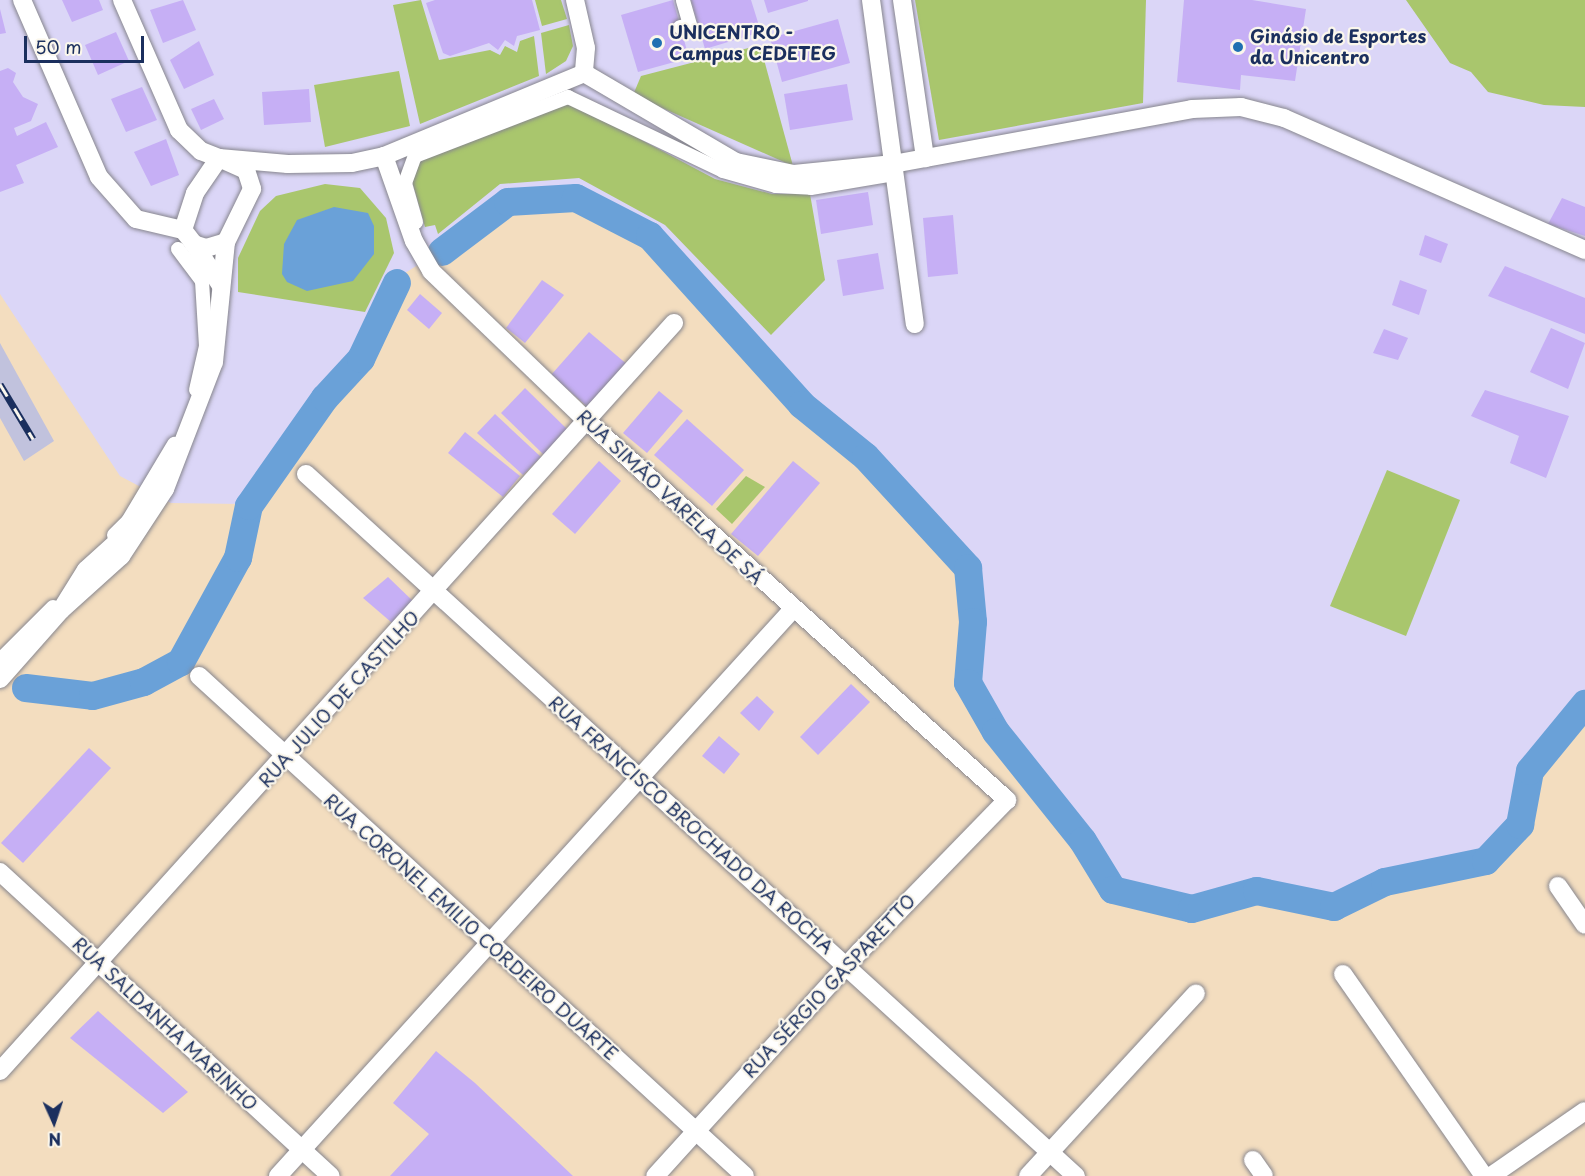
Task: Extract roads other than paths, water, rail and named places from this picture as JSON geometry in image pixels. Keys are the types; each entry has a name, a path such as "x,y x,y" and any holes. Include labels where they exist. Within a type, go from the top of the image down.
{"street":[{"path":"22,0 99,177 136,219 185,241 217,247 226,242"},
{"path":"122,0 179,130 193,146 251,177"},
{"path":"575,0 586,48 584,73"},
{"path":"681,27 690,25 683,0"},
{"path":"871,0 915,324"},
{"path":"902,0 926,158"},
{"path":"219,158 288,164 352,163 384,156 584,73"},
{"path":"584,73 736,162 794,174 894,169"},
{"path":"426,249 405,183 415,156 568,97 723,171 776,186 811,188 894,169 926,158 1192,109 1241,106 1284,118 1585,250"},
{"name":"RUA SIMÃO VARELA DE SÁ","path":"384,156 414,241 431,271 587,421 1007,800"},
{"path":"0,660 128,520 163,468 194,400 206,346 202,281 185,241 195,194 219,158"},
{"path":"251,177 288,164"},
{"path":"0,679 61,610 87,570 141,521 165,489 198,414 214,362 226,242 249,201 251,177"},
{"path":"185,241 220,284"},
{"name":"RUA JULIO DE CASTILHO","path":"0,1071 287,758 674,323"},
{"name":"RUA FRANCISCO BROCHADO DA ROCHA","path":"306,474 1076,1176"},
{"path":"278,1176 793,609"},
{"name":"RUA CORONEL EMILIO CORDEIRO DUARTE","path":"199,676 745,1176"},
{"name":"RUA SÉRGIO GASPARETTO","path":"655,1176 846,967 1007,800"},
{"name":"RUA SALDANHA MARINHO","path":"0,872 331,1176"},
{"path":"1558,886 1585,924"},
{"path":"1343,975 1484,1176"},
{"path":"1028,1176 1196,993"},
{"path":"1491,1176 1585,1111"},
{"path":"1253,1160 1264,1176"}],"water":[{"path":"334,207 368,213 374,226 374,254 353,281 307,291 287,282 282,274 284,244 297,220"}],"waterway":[{"path":"442,252 508,202 576,198 650,236 802,405 866,457 968,568 973,622 968,683 996,732 1083,841 1113,890 1192,909 1257,891 1334,907 1385,882 1486,861 1520,825 1530,771 1585,704"},
{"path":"26,688 93,696 144,682 181,662 238,558 249,506 325,398 361,359 397,283"}],"railway":[{"path":"0,384 33,439"}],"place":[{"name":"UNICENTRO - Campus CEDETEG","path":"657,43"},
{"name":"Ginásio de Esportes da Unicentro","path":"1238,47"}]}
